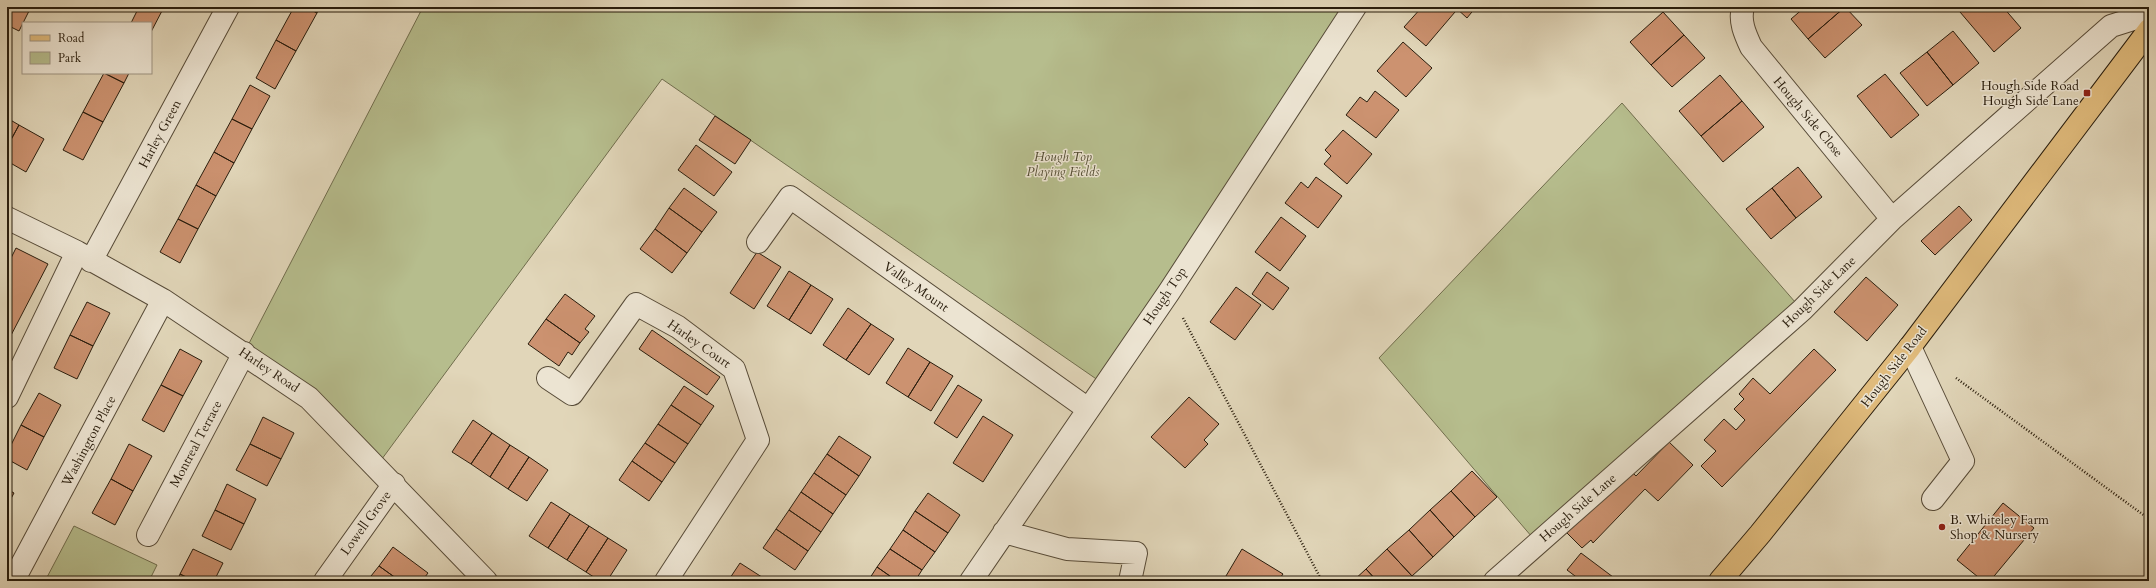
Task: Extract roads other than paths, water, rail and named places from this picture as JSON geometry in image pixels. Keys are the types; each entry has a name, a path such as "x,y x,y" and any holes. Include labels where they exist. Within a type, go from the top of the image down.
{"main road":[{"name":"Hough Side Road","path":"1720,581 1760,534 1910,347 2062,148 2149,30"}],"street":[{"name":"Harley Green","path":"7,397 84,256 228,7"},
{"name":"Hough Top","path":"971,581 1168,292 1355,7"},
{"name":"Hough Side Close","path":"1743,7 1743,30 1751,47 1892,219"},
{"name":"Hough Side Lane","path":"1495,581 1802,310 1892,219 2111,26 2149,14"},
{"name":"Valley Mount","path":"758,242 790,197 1088,409"},
{"name":"Harley Road","path":"7,218 84,256 164,300 309,398 394,484 486,581"},
{"name":"Washington Place","path":"14,581 164,300"},
{"name":"Harley Court","path":"548,378 572,394 636,304 678,327 734,369 758,440 666,581"},
{"path":"1910,347 1963,461 1933,499"},
{"name":"Montreal Terrace","path":"148,535 244,353"},
{"name":"Lowell Grove","path":"325,581 394,484"},
{"path":"1004,532 1067,549 1136,553 1130,581"}],"place":[{"name":"Hough Side Road Hough Side Lane","path":"2087,93"},
{"name":"B. Whiteley Farm Shop & Nursery","path":"1942,527"}],"park label":[{"name":"Hough Top Playing Fields","path":"1063,164"}]}
